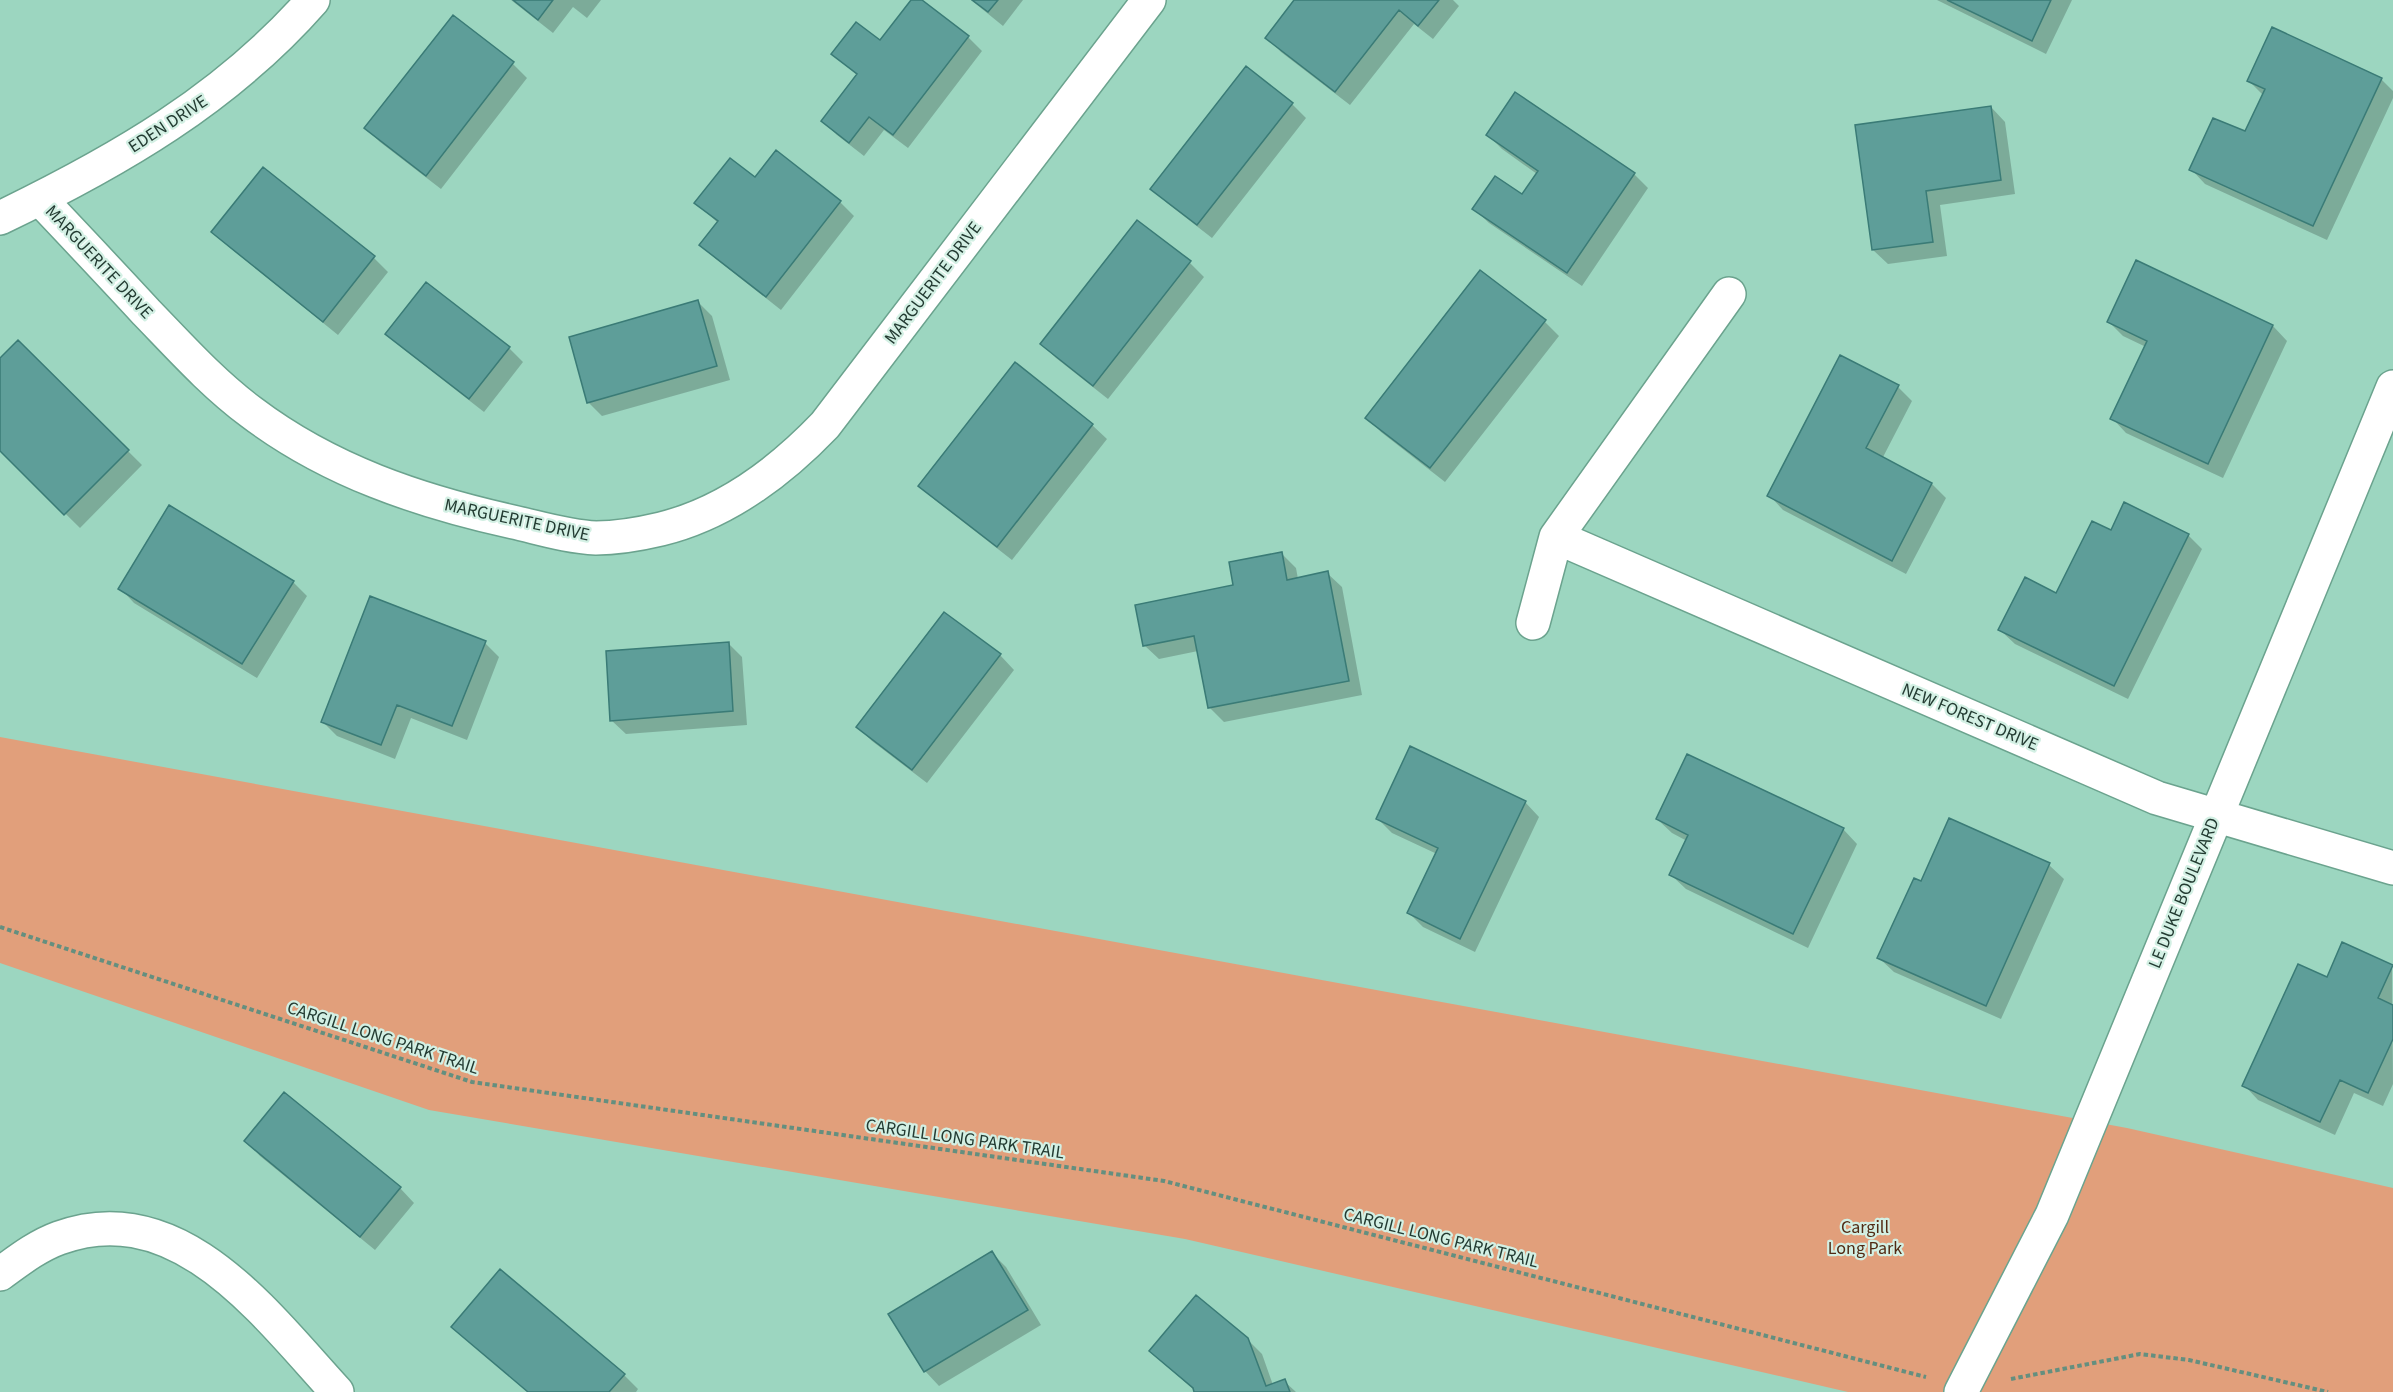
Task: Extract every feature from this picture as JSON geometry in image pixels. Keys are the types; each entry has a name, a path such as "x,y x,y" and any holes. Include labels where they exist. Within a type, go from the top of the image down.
{"street":[{"name":"EDEN DRIVE","path":"0,218 112,160 204,102 272,45 314,0"},
{"name":"MARGUERITE DRIVE","path":"40,199 194,363 237,400 287,438 356,474 438,503 562,533 596,538 627,536 663,529 703,514 731,500 764,481 804,447 825,425 1149,0"},
{"path":"1533,623 1556,537 1729,294"},
{"name":"LE DUKE BOULEVARD","path":"1961,1392 2052,1215 2393,387"},
{"name":"NEW FOREST DRIVE","path":"1556,537 2157,798 2393,868"},
{"path":"0,1274 35,1250 57,1239 96,1230 136,1232 159,1237 208,1263 251,1299 337,1392"}],"path":[{"name":"CARGILL LONG PARK TRAIL","path":"0,927 472,1082 1164,1181 1928,1378"},
{"path":"2008,1380 2140,1354 2189,1360 2328,1392"}],"green space":[{"name":"Cargill Long Park","path":"0,737 2127,1128 2393,1188 2393,1392 1848,1392 1185,1239 429,1110 0,963"}],"building":[{"path":"513,0 553,0 538,20"},
{"path":"911,0 922,0 969,36 893,135 869,117 849,143 821,121 857,74 831,54 856,22 880,40"},
{"path":"972,0 998,0 988,12"},
{"path":"1294,0 1439,0 1418,26 1399,10 1335,92 1265,38"},
{"path":"1947,0 2051,0 2032,41"},
{"path":"453,15 514,62 426,176 364,128"},
{"path":"2272,27 2382,78 2313,226 2189,170 2213,118 2245,131 2265,89 2247,81"},
{"path":"1246,66 1293,103 1197,225 1150,189"},
{"path":"1515,92 1635,173 1567,273 1472,209 1495,176 1522,194 1538,171 1486,135"},
{"path":"1991,106 2001,180 1926,191 1933,242 1872,250 1855,125"},
{"path":"776,150 841,201 766,297 699,245 718,221 694,203 730,158 755,177"},
{"path":"263,167 375,256 323,322 211,232"},
{"path":"1137,220 1191,261 1093,386 1040,344"},
{"path":"2136,260 2273,325 2208,464 2110,419 2147,341 2107,322"},
{"path":"1480,270 1546,320 1430,468 1365,418"},
{"path":"426,282 510,347 469,399 385,334"},
{"path":"698,300 717,366 587,403 569,337"},
{"path":"18,340 129,450 64,515 0,451 0,358"},
{"path":"1840,355 1899,385 1866,448 1932,483 1892,561 1767,496"},
{"path":"1015,362 1093,424 997,547 918,486"},
{"path":"2124,502 2189,534 2114,686 1998,630 2025,577 2056,593 2092,521 2111,530"},
{"path":"169,505 294,581 242,664 118,589"},
{"path":"1282,552 1287,580 1328,571 1349,681 1208,708 1194,636 1143,646 1135,605 1233,585 1229,562"},
{"path":"370,596 486,641 452,726 397,705 381,745 321,722"},
{"path":"944,612 1001,654 912,770 856,727"},
{"path":"729,642 733,711 610,721 606,651"},
{"path":"1410,746 1526,801 1460,939 1407,913 1438,848 1376,819"},
{"path":"1687,754 1844,828 1793,934 1669,875 1688,835 1656,819"},
{"path":"1949,818 2050,863 1986,1006 1877,958 1914,878 1921,881"},
{"path":"2342,942 2393,965 2378,998 2393,1005 2393,1039 2368,1093 2340,1080 2320,1122 2242,1086 2298,964 2327,977"},
{"path":"284,1092 401,1187 360,1237 244,1141"},
{"path":"992,1251 1028,1310 924,1372 888,1314"},
{"path":"500,1269 625,1374 609,1392 528,1392 451,1327"},
{"path":"1196,1295 1248,1338 1266,1386 1285,1379 1290,1392 1194,1392 1193,1388 1149,1351"}]}
